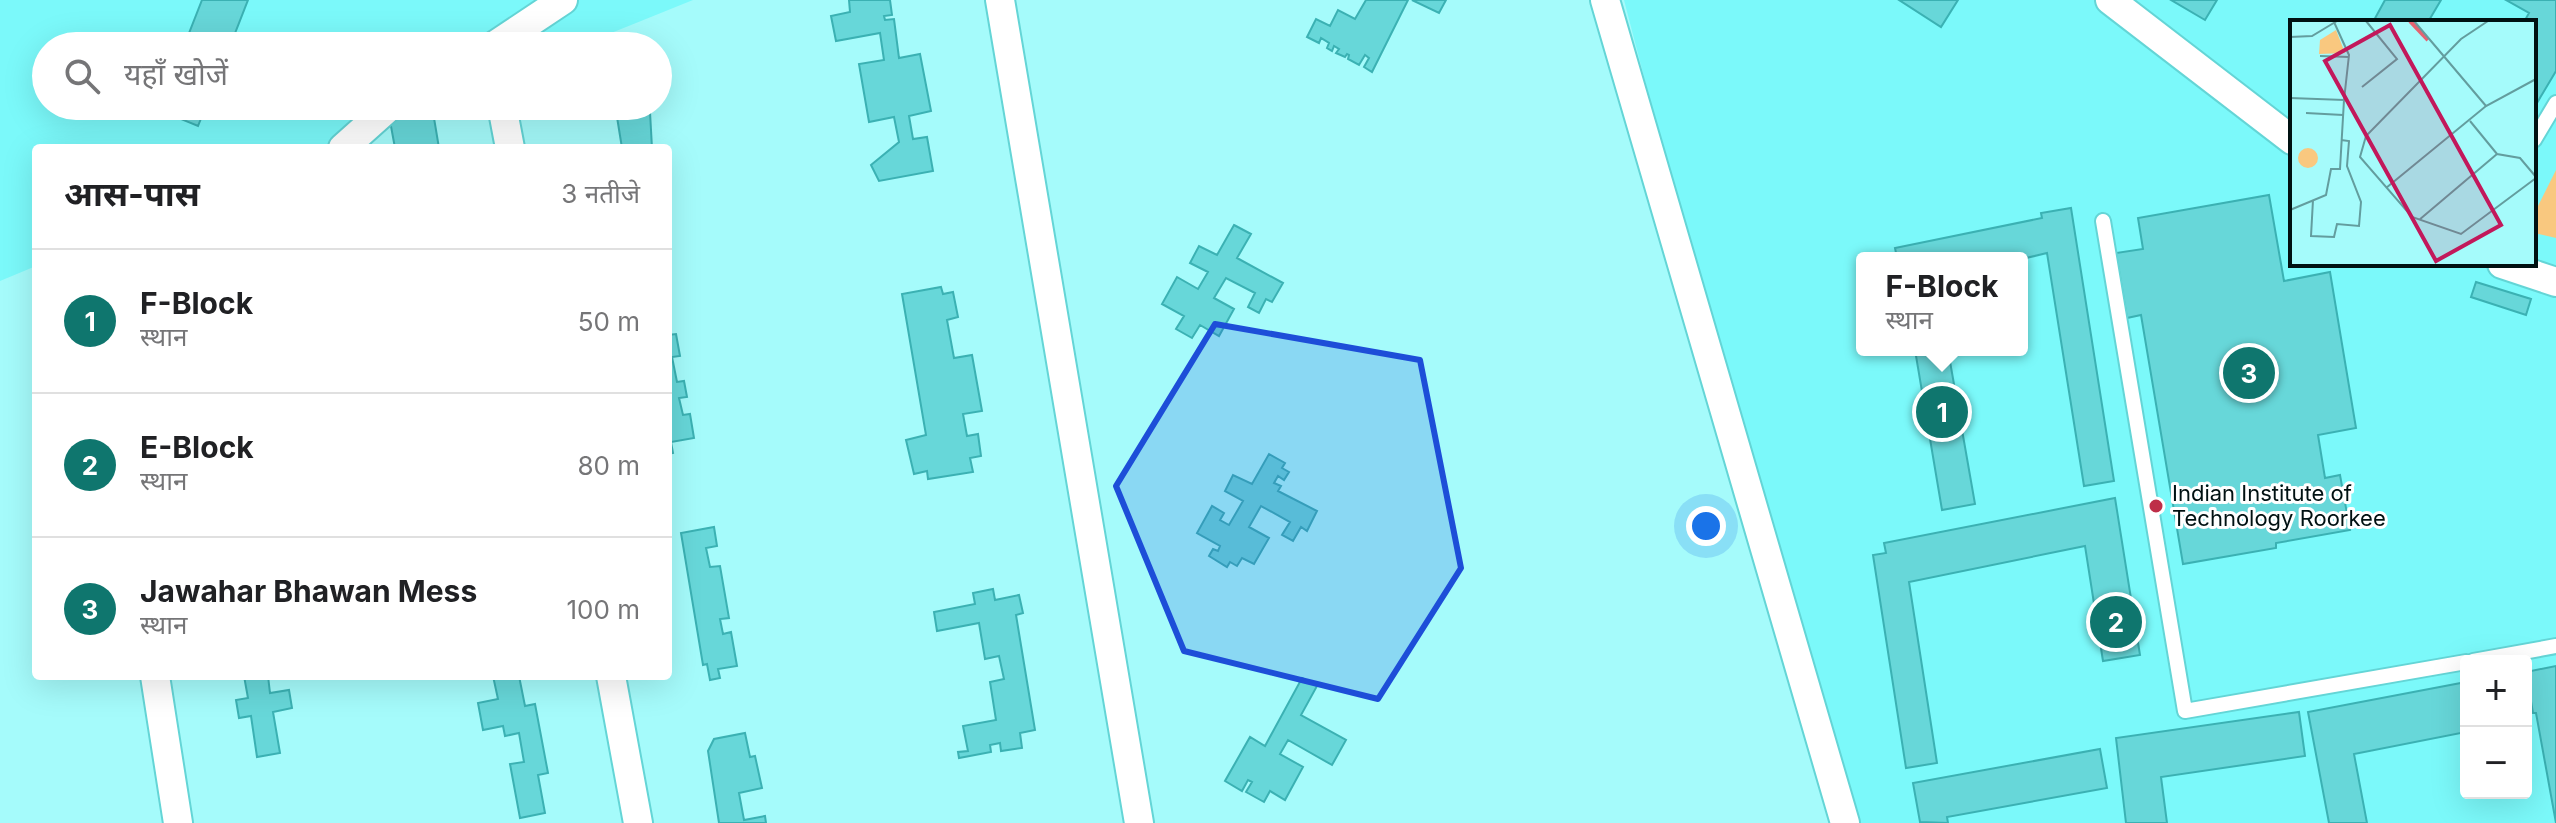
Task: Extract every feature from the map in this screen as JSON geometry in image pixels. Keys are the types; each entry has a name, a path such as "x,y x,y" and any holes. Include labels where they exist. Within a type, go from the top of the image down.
{"street":[{"path":"515,32 563,0"},
{"path":"1000,0 1139,823"},
{"path":"1605,0 1845,823"},
{"path":"2110,0 2290,138"},
{"path":"347,144 374,120"},
{"path":"505,120 509,144"},
{"path":"2508,266 2556,282"},
{"path":"156,680 178,823"},
{"path":"612,680 638,823"}],"lane":[{"path":"2536,137 2556,103"},
{"path":"2103,221 2185,711 2460,663"},
{"path":"2506,655 2556,646"}],"highlighted area":[{"path":"1215,324 1420,360 1461,568 1378,699 1184,651 1116,486"}],"shaded area":[{"path":"0,0 693,0 614,32 32,32 32,120 397,120 338,144 32,144 32,268 0,281"},
{"name":"Indian Institute of Technology Roorkee","path":"1624,0 2556,0 2556,823 1838,823"},
{"path":"2556,170 2556,238 2536,233 2536,210"}],"building":[{"path":"202,0 248,0 235,32 189,32"},
{"path":"849,0 890,0 892,15 884,16 885,20 894,19 899,58 920,54 931,111 909,116 913,139 927,137 933,171 879,181 871,165 899,142 894,117 869,122 859,64 884,60 880,33 836,41 831,16 850,12"},
{"path":"1366,0 1408,0 1372,72 1364,67 1369,58 1365,55 1359,65 1348,59 1349,55 1345,57 1336,53 1339,49 1334,46 1332,51 1327,48 1329,43 1321,38 1319,43 1307,37 1316,19 1330,26 1338,10 1355,19"},
{"path":"1412,0 1446,0 1439,13"},
{"path":"1899,0 1958,0 1941,27"},
{"path":"2171,0 2217,0 2205,20"},
{"path":"2385,0 2441,0 2429,20 2374,20"},
{"path":"2506,0 2556,0 2556,71 2536,105 2536,20 2525,20 2529,13"},
{"path":"183,120 200,120 198,126"},
{"path":"390,120 434,120 438,144 394,144"},
{"path":"617,120 650,120 652,144 621,144"},
{"path":"2269,195 2284,281 2330,272 2356,428 2318,435 2325,478 2340,475 2350,530 2276,543 2276,548 2183,564 2141,315 2127,318 2116,253 2143,249 2138,218"},
{"path":"2071,208 2114,481 2084,486 2047,253 2028,258 2028,252 1896,252 1895,248 2042,218 2041,213"},
{"path":"1234,225 1251,234 1237,258 1283,283 1272,302 1266,299 1259,313 1248,307 1255,293 1226,278 1214,298 1234,309 1219,336 1200,325 1192,338 1176,329 1184,316 1162,304 1177,277 1198,289 1208,272 1190,263 1199,246 1217,255"},
{"path":"2476,282 2531,299 2526,315 2471,297"},
{"path":"941,287 943,294 953,292 958,317 947,320 954,358 972,355 982,411 963,414 967,436 978,434 981,456 970,458 973,472 928,479 927,471 914,474 906,440 926,435 902,294"},
{"path":"672,334 676,334 680,356 672,357"},
{"path":"1916,356 1949,356 1975,504 1942,510"},
{"path":"672,357 677,382 684,381 687,397 679,398 683,415 690,414 694,438 672,442"},
{"path":"1269,454 1285,463 1282,468 1289,472 1284,480 1278,476 1274,483 1281,486 1278,491 1317,511 1307,531 1301,527 1293,541 1282,535 1290,522 1261,506 1249,527 1269,538 1254,564 1242,558 1237,566 1230,562 1227,567 1209,556 1213,549 1218,551 1220,546 1197,533 1212,506 1224,513 1220,520 1229,525 1243,501 1225,491 1233,475 1252,484"},
{"path":"2115,498 2140,655 2103,661 2085,546 1909,582 1937,763 1906,768 1873,555 1886,553 1884,543"},
{"path":"714,527 717,546 706,548 710,567 720,566 729,618 720,619 723,634 731,632 737,666 718,669 720,678 710,680 707,664 703,665 681,533"},
{"path":"993,589 995,600 1019,595 1023,613 1016,615 1035,730 1020,733 1022,748 1001,751 1000,743 990,745 991,752 959,758 958,752 968,751 963,726 996,720 990,682 1004,679 999,656 985,659 979,623 937,631 934,612 975,604 973,593"},
{"path":"2556,666 2556,823 2536,713 2533,713 2532,707 2532,671"},
{"path":"1302,678 1317,686 1301,715 1346,740 1332,765 1288,740 1280,754 1303,767 1285,800 1270,791 1264,802 1246,792 1252,782 1248,780 1242,791 1225,781 1250,737 1265,746"},
{"path":"245,680 268,680 270,693 289,690 292,708 273,712 280,753 257,757 251,716 239,718 236,700 248,698"},
{"path":"494,680 520,680 525,706 535,704 548,773 538,775 545,813 520,818 510,764 524,762 519,733 505,736 503,726 483,730 478,703 498,699"},
{"path":"2460,683 2460,733 2354,754 2367,823 2329,823 2308,712"},
{"path":"2299,712 2305,756 2161,777 2167,823 2126,823 2116,738"},
{"path":"745,733 750,757 755,756 762,788 739,793 744,820 765,816 766,823 719,823 708,751 714,739"},
{"path":"2100,749 2107,788 1947,817 1948,823 1920,822 1913,783"}],"place":[{"name":"Jawahar Bhawan Mess","path":"2249,373"},
{"name":"F-Block","path":"1942,412"},
{"name":"Indian Institute of Technology Roorkee","path":"2156,506"},
{"name":"E-Block","path":"2116,622"}]}
